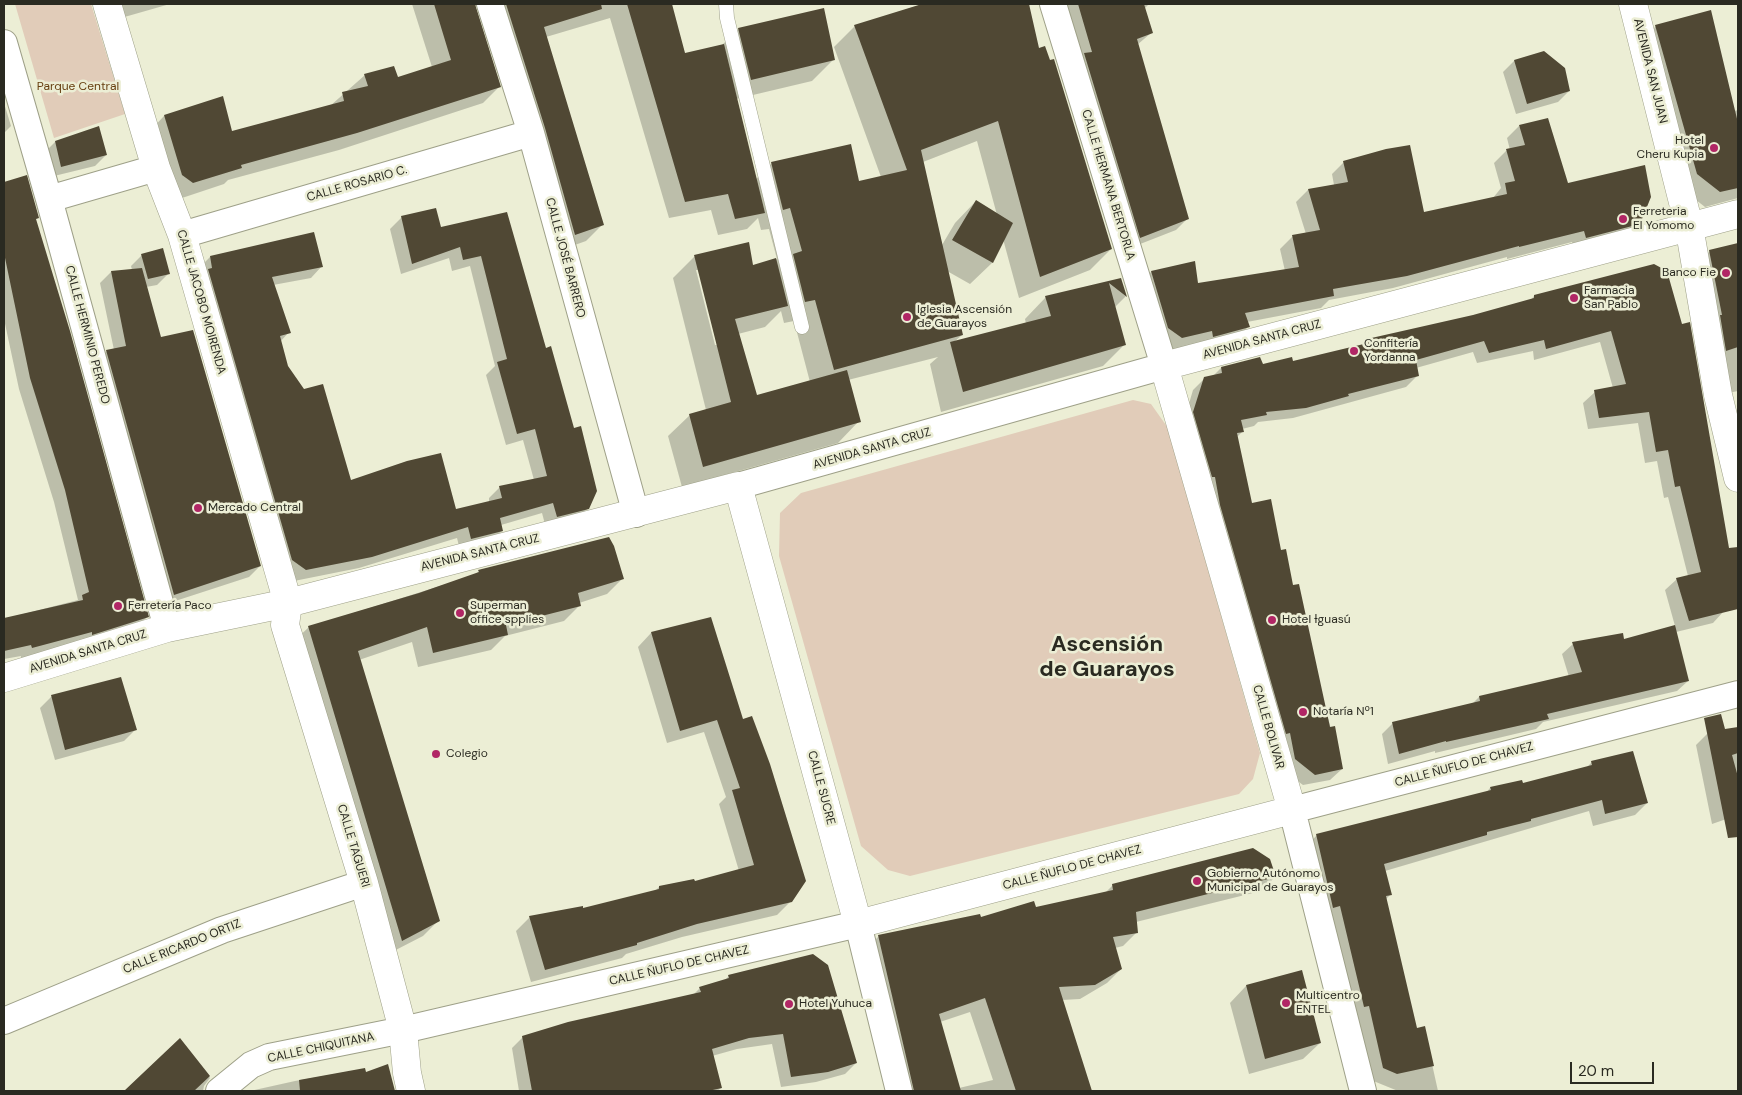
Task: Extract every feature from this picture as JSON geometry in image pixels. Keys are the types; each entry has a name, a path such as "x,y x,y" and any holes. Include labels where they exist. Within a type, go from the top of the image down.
{"main road":[{"name":"CALLE JACOBO MOIRENDA","path":"107,4 156,168 182,235 288,603"},
{"name":"AVENIDA SAN JUAN","path":"1633,4 1689,226 1718,395 1738,478"},
{"name":"AVENIDA SANTA CRUZ","path":"1164,366 1738,214"},
{"name":"CALLE BOLIVAR","path":"1164,366 1292,810"},
{"name":"AVENIDA SANTA CRUZ","path":"4,678 167,628 288,603 738,486"},
{"name":"CALLE SUCRE","path":"738,486 858,924"},
{"name":"CALLE TAGUERI","path":"288,603 285,625 364,883 403,1030 407,1073 411,1091"},
{"name":"CALLE ÑUFLO DE CHAVEZ","path":"858,924 1292,810"}],"street":[{"name":"CALLE JOSÉ BARRERO","path":"490,4 531,133 636,514"},
{"name":"CALLE HERMANA BERTORLA","path":"1052,4 1164,366"},
{"name":"CALLE HERMINIO PEREDO","path":"4,43 167,628"},
{"name":"CALLE ROSARIO C.","path":"182,235 531,133"},
{"path":"49,199 156,168"},
{"name":"AVENIDA SANTA CRUZ","path":"738,486 1164,366"},
{"name":"CALLE ÑUFLO DE CHAVEZ","path":"1292,810 1738,694"},
{"name":"CALLE BOLIVAR","path":"1292,810 1363,1091"},
{"name":"CALLE RICARDO ORTIZ","path":"4,1021 222,930 364,883"},
{"name":"CALLE ÑUFLO DE CHAVEZ","path":"403,1030 858,924"},
{"name":"CALLE SUCRE","path":"858,924 899,1091"},
{"name":"CALLE CHIQUITANA","path":"219,1091 251,1065 269,1058 403,1030"}],"lane":[{"path":"726,4 727,18 802,326"}],"green space":[{"name":"Parque Central","path":"15,4 91,4 125,114 54,138"},
{"path":"1133,400 1151,404 1168,428 1260,753 1253,779 1239,794 910,876 888,870 861,846 779,556 780,513 801,493"}],"building":[{"path":"434,4 475,4 501,87 357,133 241,165 242,168 193,183 182,175 164,115 223,96 232,131 344,101 342,92 368,86 364,74 394,66 398,77 451,60"},
{"path":"506,4 601,4 602,9 544,27 604,225 575,235 545,128"},
{"path":"627,4 672,4 685,53 724,44 765,213 735,219 728,194 685,202"},
{"path":"922,4 1029,4 1039,48 1045,46 1050,60 1054,59 1112,249 1040,277 998,121 921,150 963,335 834,370 815,300 805,302 793,254 802,251 790,208 783,210 771,162 851,144 859,181 907,170 854,25"},
{"path":"1078,4 1144,4 1153,33 1137,39 1189,219 1140,238 1084,53 1092,52"},
{"path":"824,8 835,60 751,80 738,28"},
{"path":"1711,10 1738,123 1738,188 1720,192 1697,174 1655,25"},
{"path":"1544,51 1565,68 1570,91 1527,104 1514,60"},
{"path":"1548,118 1568,183 1645,165 1651,197 1640,224 1586,238 1584,231 1407,276 1333,289 1334,296 1245,313 1250,327 1213,337 1212,331 1182,338 1168,328 1151,271 1195,261 1198,283 1299,267 1292,235 1320,230 1308,189 1348,182 1343,161 1386,149 1410,145 1424,212 1507,194 1505,183 1515,181 1506,149 1525,145 1519,125"},
{"path":"99,126 107,155 61,167 55,141"},
{"path":"27,175 39,218 36,219 70,331 149,617 92,635 92,632 32,648 31,645 4,651 4,618 83,600 82,595 89,592 65,490 30,378 4,253 4,182"},
{"path":"976,200 1013,223 993,263 952,240"},
{"path":"436,208 441,227 507,212 546,348 551,346 574,428 581,426 597,491 589,509 557,517 553,503 500,518 503,531 471,539 468,527 372,557 306,570 292,560 208,269 212,268 210,256 314,232 323,267 272,277 291,333 280,336 288,366 304,389 323,384 351,480 407,461 441,453 456,509 502,498 499,486 547,476 535,429 517,434 497,362 507,359 481,256 463,260 460,247 412,264 401,216"},
{"path":"749,242 753,265 776,258 788,306 735,319 757,395 847,370 861,422 703,467 689,414 731,402 694,255"},
{"name":"Banco Fie","path":"1738,243 1738,347 1726,351 1720,315 1722,315 1709,250"},
{"path":"163,248 170,274 148,279 141,254"},
{"path":"1654,264 1667,271 1682,324 1690,322 1729,548 1738,547 1738,609 1689,621 1676,578 1701,572 1680,486 1675,487 1668,450 1656,452 1649,412 1599,418 1594,390 1626,384 1611,331 1546,349 1544,340 1489,353 1484,341 1416,360 1419,376 1348,394 1349,396 1306,408 1266,412 1267,415 1241,420 1244,432 1237,433 1252,503 1271,499 1281,550 1286,549 1293,585 1299,584 1330,727 1335,726 1343,769 1315,775 1295,759 1290,733 1286,734 1220,505 1215,477 1212,477 1193,412 1204,377 1222,373 1221,367 1260,357 1263,364 1292,357 1293,361 1368,343 1367,339 1473,315 1534,298 1534,295"},
{"name":"Mercado Central","path":"142,268 161,337 193,330 261,566 174,595 106,350 126,346 111,271"},
{"path":"1121,278 1127,297 1109,283 1126,345 963,392 950,342 1051,316 1045,296"},
{"path":"609,537 614,546 624,579 578,593 581,606 506,625 508,635 433,653 427,627 358,651 440,921 402,941 308,626 419,593 479,572 478,570"},
{"path":"711,617 743,719 752,716 770,764 806,881 792,902 697,924 637,943 637,945 545,970 529,916 583,906 583,908 659,889 659,886 694,879 695,881 754,865 732,790 740,788 717,720 680,731 651,632"},
{"path":"1675,625 1689,681 1547,714 1549,719 1446,741 1399,754 1392,722 1480,701 1479,696 1582,672 1572,642 1623,633 1624,639"},
{"path":"121,677 137,730 65,750 51,695"},
{"path":"1721,714 1725,729 1738,727 1738,753 1732,755 1738,777 1738,837 1728,838 1704,718"},
{"path":"1633,751 1648,803 1605,814 1602,800 1531,819 1531,821 1487,832 1487,835 1384,864 1392,895 1386,896 1417,1028 1425,1026 1434,1066 1397,1074 1383,1068 1369,1006 1364,1007 1340,906 1333,908 1316,834 1491,790 1490,787 1522,780 1523,783 1592,765 1591,761"},
{"path":"1253,848 1270,859 1276,877 1136,912 1138,933 1113,937 1122,969 1095,985 1059,987 1092,1091 1016,1091 985,998 939,1014 961,1091 914,1091 878,935 980,914 981,917 1034,901 1036,907 1113,890 1112,884"},
{"path":"813,954 828,965 857,1063 828,1072 791,1077 783,1034 749,1038 712,1049 722,1088 708,1091 532,1091 522,1036 568,1022 701,992 699,987 729,978 728,975"},
{"path":"1302,970 1321,1043 1265,1059 1246,985"},
{"path":"180,1038 210,1076 194,1091 124,1091"},
{"path":"388,1064 395,1091 300,1091 299,1080 365,1068 366,1072"}],"place":[{"name":"Hotel Cheru Kupia","path":"1714,148"},
{"name":"Ferreteria El Yomomo","path":"1623,219"},
{"name":"Banco Fie","path":"1726,273"},
{"name":"Farmacia San Pablo","path":"1574,298"},
{"name":"Iglesia Ascensión de Guarayos","path":"907,317"},
{"name":"Confitería Yordanna","path":"1354,351"},
{"name":"Mercado Central","path":"198,508"},
{"name":"Ferretería Paco","path":"118,606"},
{"name":"Superman office spplies","path":"460,613"},
{"name":"Hotel Ɨguasú","path":"1272,620"},
{"name":"Notaría Nº1","path":"1303,712"},
{"name":"Colegio","path":"436,754"},
{"name":"Gobierno Autónomo Municipal de Guarayos","path":"1197,881"},
{"name":"Multicentro ENTEL","path":"1286,1003"},
{"name":"Hotel Yuhuca","path":"789,1004"}],"district":[{"name":"Ascensión de Guarayos","path":"1107,658"}]}
